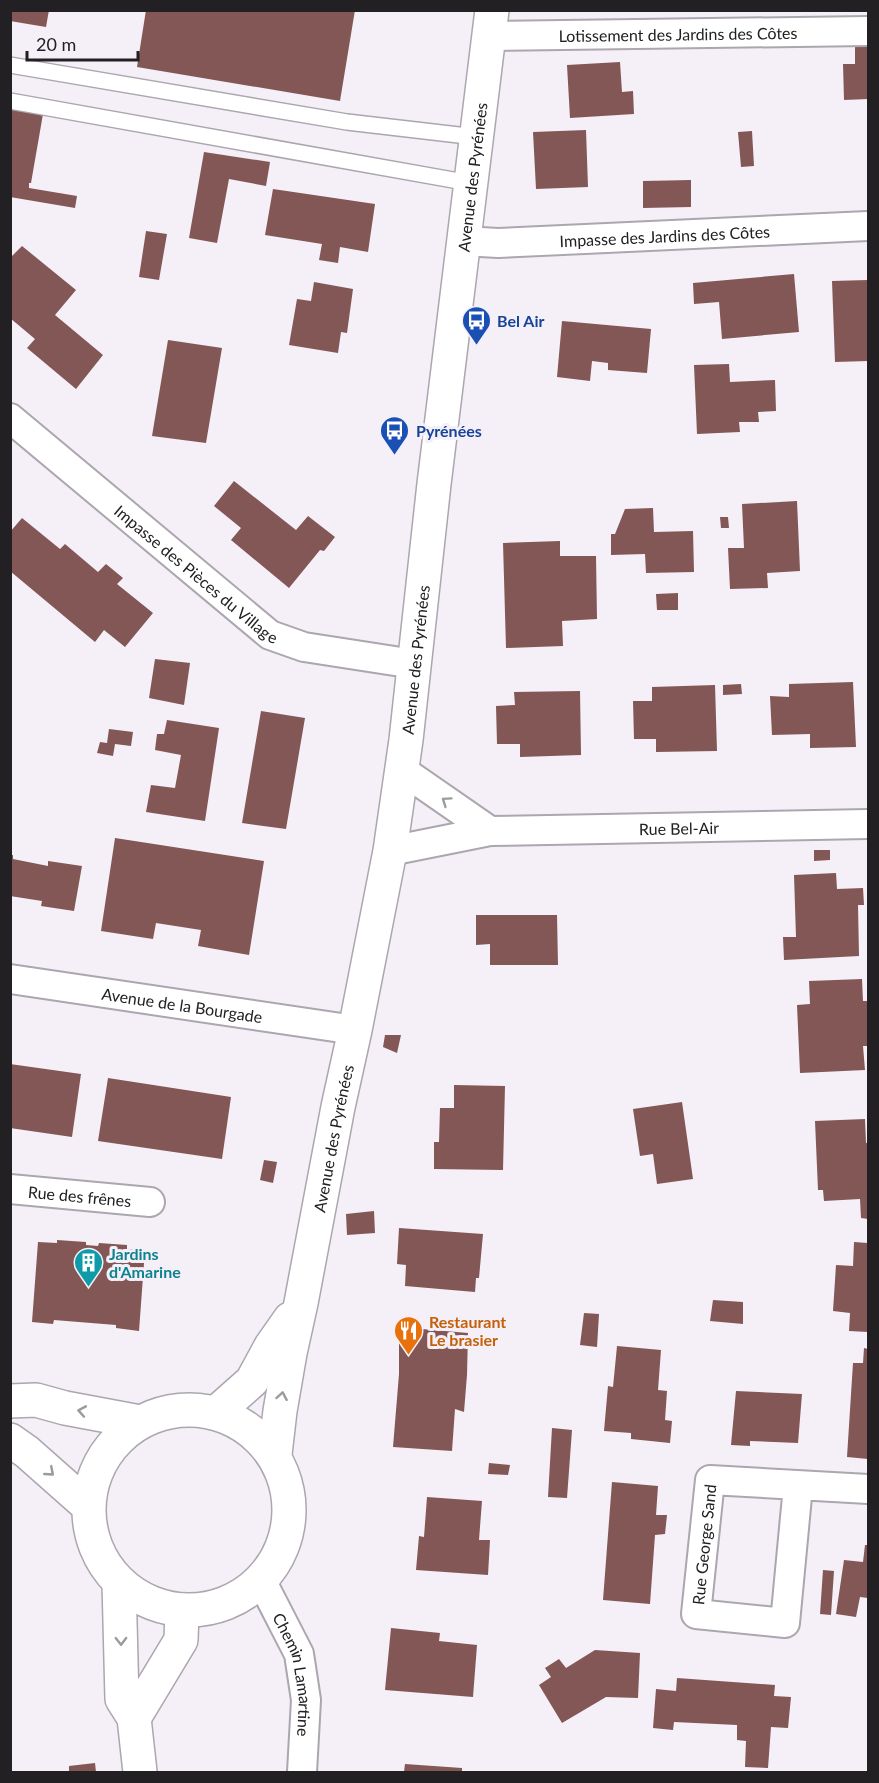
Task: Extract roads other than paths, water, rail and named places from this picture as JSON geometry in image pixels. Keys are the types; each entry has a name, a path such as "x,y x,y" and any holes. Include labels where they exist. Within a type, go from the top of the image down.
{"main road":[{"name":"Avenue des Pyrénées","path":"274,1454 284,1388 338,1107 390,851 402,770 490,23"},
{"name":"Avenue des Pyrénées","path":"217,1412 252,1381 271,1346 301,1303"},
{"path":"10,1401 36,1400 65,1408 140,1422"},
{"path":"182,1409 217,1412 250,1429 274,1454 290,1501 287,1536 261,1580 235,1600 217,1607 182,1611 148,1602 119,1583 93,1540 88,1506 95,1474 112,1444 140,1422 182,1409"},
{"path":"10,1440 27,1452 88,1506"},
{"path":"119,1583 122,1699 134,1718 140,1773"},
{"path":"134,1718 181,1640 182,1611"}],"street":[{"name":"Lotissement des Jardins des Côtes","path":"490,23 868,31"},
{"name":"Impasse des Jardins des Côtes","path":"463,241 498,243 868,226"},
{"name":"Impasse des Pièces du Village","path":"10,418 270,635 304,647 414,664"},
{"path":"402,770 490,831"},
{"name":"Rue Bel-Air","path":"390,851 490,831 868,824"},
{"name":"Avenue de la Bourgade","path":"10,979 355,1030"},
{"name":"Rue des frênes","path":"10,1189 150,1202"},
{"name":"Rue George Sand","path":"798,1486 785,1623 696,1614 710,1480 868,1489"},
{"name":"Chemin Lamartine","path":"261,1580 299,1654 306,1701 302,1773"}],"lane":[{"path":"10,65 347,122 476,138"},
{"path":"10,101 470,183"}],"place":[{"name":"Bel Air","path":"476,346"},
{"name":"Pyrénées","path":"395,456"},
{"name":"Jardins d'Amarine","path":"88,1288"},
{"name":"Restaurant Le brasier","path":"408,1356"}]}
